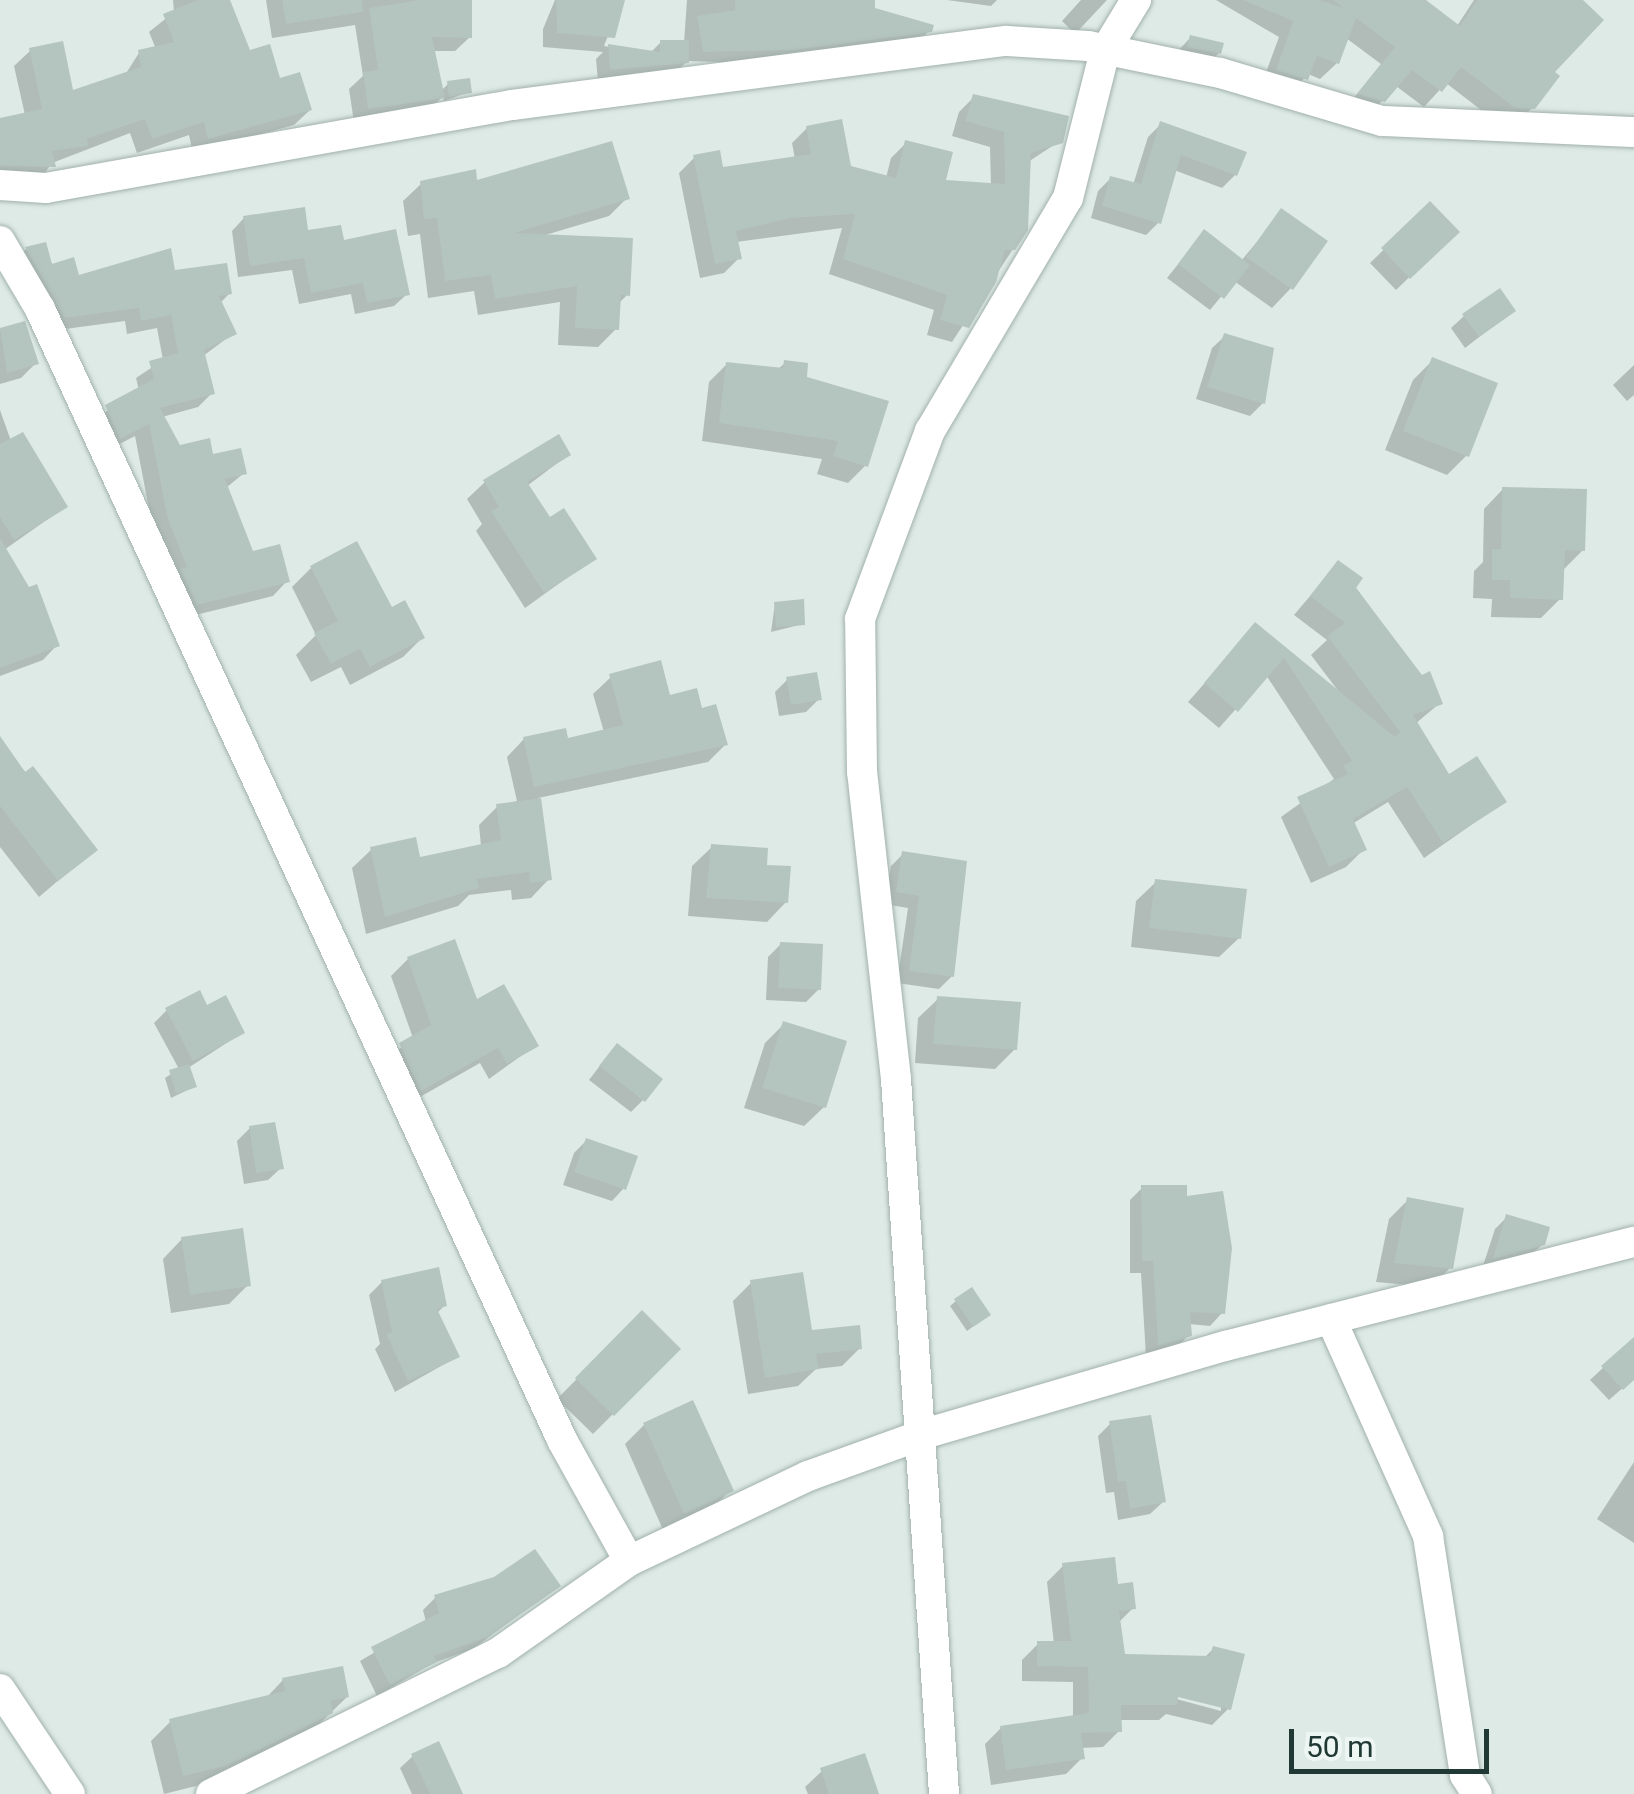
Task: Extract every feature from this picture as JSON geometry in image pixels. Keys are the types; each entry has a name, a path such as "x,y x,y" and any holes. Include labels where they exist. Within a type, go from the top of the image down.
{"street":[{"path":"944,1794 924,1434 896,1080 862,772 860,618 930,432 1068,198 1106,50 1136,0"},
{"path":"0,185 46,188 512,105 791,64 1008,41 1106,50 1220,73 1382,120 1634,132"},
{"path":"0,241 40,309 562,1440 629,1561"},
{"path":"211,1794 498,1653 629,1561 808,1476 924,1434 1332,1319 1634,1242"},
{"path":"1332,1319 1428,1536 1465,1775 1477,1794"},
{"path":"0,1689 70,1794"}],"building":[{"path":"198,0 230,0 250,50 270,44 280,78 300,72 312,110 208,139 204,122 152,139 145,119 87,139 88,146 52,151 56,167 0,166 0,118 42,109 29,48 63,41 73,90 141,67 138,50 174,42 163,14"},
{"path":"282,0 362,0 363,12 286,24"},
{"path":"419,0 472,0 472,38 432,37 445,98 368,109 363,72 378,70 369,8"},
{"path":"556,0 625,0 615,38 557,33"},
{"path":"735,0 875,0 875,8 934,25 932,32 793,50 703,52 697,16 735,10"},
{"path":"1243,0 1320,0 1344,8 1333,0 1426,0 1460,26 1477,0 1583,0 1604,20 1555,72 1560,76 1535,109 1515,108 1461,67 1442,92 1412,70 1385,102 1357,94 1395,47 1356,18 1339,64 1317,56 1308,80 1276,70 1293,21"},
{"path":"1190,35 1224,43 1221,54 1187,47"},
{"path":"660,40 689,40 689,63 610,70 608,44 660,52"},
{"path":"470,78 472,93 449,97 447,81"},
{"path":"973,94 1069,116 1063,143 1031,153 1028,230 1015,250 1005,250 996,282 969,328 940,320 947,295 843,259 855,214 790,218 736,231 742,259 715,264 693,155 720,150 723,167 811,154 806,126 842,119 851,166 896,178 905,140 953,152 946,180 1005,184 1004,132 965,121"},
{"path":"1160,121 1247,152 1237,176 1181,155 1161,224 1102,206 1110,176 1141,184"},
{"path":"612,141 630,199 514,233 633,238 630,296 621,295 619,330 575,328 577,286 495,299 491,275 445,281 437,218 424,219 420,181 476,169 477,180"},
{"path":"1430,201 1460,232 1410,279 1381,248"},
{"path":"305,207 308,230 341,225 344,240 396,229 410,295 367,303 363,283 311,293 304,258 250,266 243,216"},
{"path":"1281,208 1328,241 1293,290 1246,257"},
{"path":"1204,229 1250,265 1224,299 1178,264"},
{"path":"46,242 52,264 74,257 79,275 171,248 175,270 227,263 232,294 219,296 237,334 204,350 215,394 160,408 180,445 210,438 213,454 241,448 247,474 225,479 253,551 280,544 290,582 197,605 180,569 187,567 168,520 149,424 120,439 105,405 154,379 149,361 178,353 171,315 141,321 139,308 65,318 25,247"},
{"path":"1500,288 1516,311 1479,337 1462,314"},
{"path":"25,321 39,364 7,373 0,328"},
{"path":"1224,333 1274,348 1265,404 1207,387"},
{"path":"1432,357 1498,383 1469,457 1403,431"},
{"path":"784,360 808,363 807,377 889,401 868,467 833,456 838,441 719,423 726,362 783,368"},
{"path":"23,432 68,507 14,540 0,517 0,444"},
{"path":"559,434 571,455 527,482 550,517 564,508 597,559 544,593 491,511 499,507 483,480"},
{"path":"1502,487 1587,489 1585,551 1565,550 1563,600 1510,598 1510,580 1492,580 1492,549 1501,549"},
{"path":"0,538 29,587 37,584 60,646 0,668"},
{"path":"357,541 392,607 405,600 425,638 370,667 360,649 331,664 314,633 338,621 310,566"},
{"path":"1338,560 1363,578 1356,588 1422,675 1430,671 1443,704 1413,715 1449,774 1477,756 1507,802 1443,843 1407,787 1353,819 1367,850 1329,867 1297,797 1348,774 1343,766 1352,761 1284,658 1238,712 1204,683 1255,622 1395,737 1400,732 1327,636 1345,623 1310,596"},
{"path":"804,599 805,625 776,627 774,602"},
{"path":"661,660 670,695 697,688 702,708 716,704 728,745 534,787 523,737 566,728 568,738 623,725 609,674"},
{"path":"817,672 822,700 791,705 786,677"},
{"path":"0,736 25,772 33,766 98,850 58,881 0,806"},
{"path":"541,798 552,880 530,883 529,872 477,879 479,888 385,917 370,847 416,837 420,857 501,840 496,804"},
{"path":"711,844 768,848 767,865 791,866 788,903 706,898"},
{"path":"902,851 967,861 954,977 909,971 919,896 896,892"},
{"path":"1155,879 1247,889 1241,939 1149,928"},
{"path":"455,939 477,999 504,984 539,1046 507,1064 498,1048 421,1091 399,1043 431,1025 407,957"},
{"path":"780,942 823,944 821,990 778,988"},
{"path":"200,990 207,1005 226,995 245,1033 193,1061 165,1008"},
{"path":"937,996 1021,1002 1017,1050 933,1044"},
{"path":"783,1021 847,1041 826,1108 762,1088"},
{"path":"617,1043 663,1079 645,1102 599,1066"},
{"path":"189,1064 197,1087 176,1094 169,1070"},
{"path":"275,1122 284,1169 256,1173 249,1126"},
{"path":"586,1138 638,1156 626,1190 574,1172"},
{"path":"1141,1185 1187,1185 1187,1196 1223,1191 1232,1248 1225,1314 1190,1312 1192,1336 1158,1346 1153,1261 1142,1261"},
{"path":"1407,1197 1464,1208 1453,1269 1394,1263"},
{"path":"1506,1214 1550,1227 1545,1245 1493,1259"},
{"path":"243,1228 251,1286 190,1295 181,1237"},
{"path":"439,1267 447,1306 437,1309 460,1357 408,1381 386,1334 392,1332 381,1280"},
{"path":"803,1272 812,1330 860,1325 862,1349 816,1354 819,1369 765,1378 750,1280"},
{"path":"972,1287 991,1315 973,1327 954,1299"},
{"path":"642,1310 681,1349 614,1416 575,1378"},
{"path":"1634,1337 1634,1380 1623,1390 1601,1366"},
{"path":"693,1400 734,1491 684,1514 643,1423"},
{"path":"1151,1415 1166,1502 1130,1509 1126,1481 1118,1482 1109,1421"},
{"path":"535,1549 561,1586 488,1637 434,1656 437,1662 390,1685 371,1647 439,1613 434,1595 494,1577"},
{"path":"1115,1557 1118,1584 1133,1582 1136,1609 1119,1611 1125,1654 1210,1656 1213,1646 1245,1654 1231,1710 1178,1697 1177,1705 1121,1705 1122,1732 1081,1733 1085,1759 1006,1770 1000,1726 1089,1713 1088,1667 1037,1666 1037,1641 1071,1641 1062,1563"},
{"path":"343,1666 349,1697 331,1701 333,1713 226,1766 183,1776 169,1719 285,1691 282,1678"},
{"path":"439,1741 463,1794 430,1794 411,1754"},
{"path":"865,1753 879,1794 829,1794 820,1768"}]}
